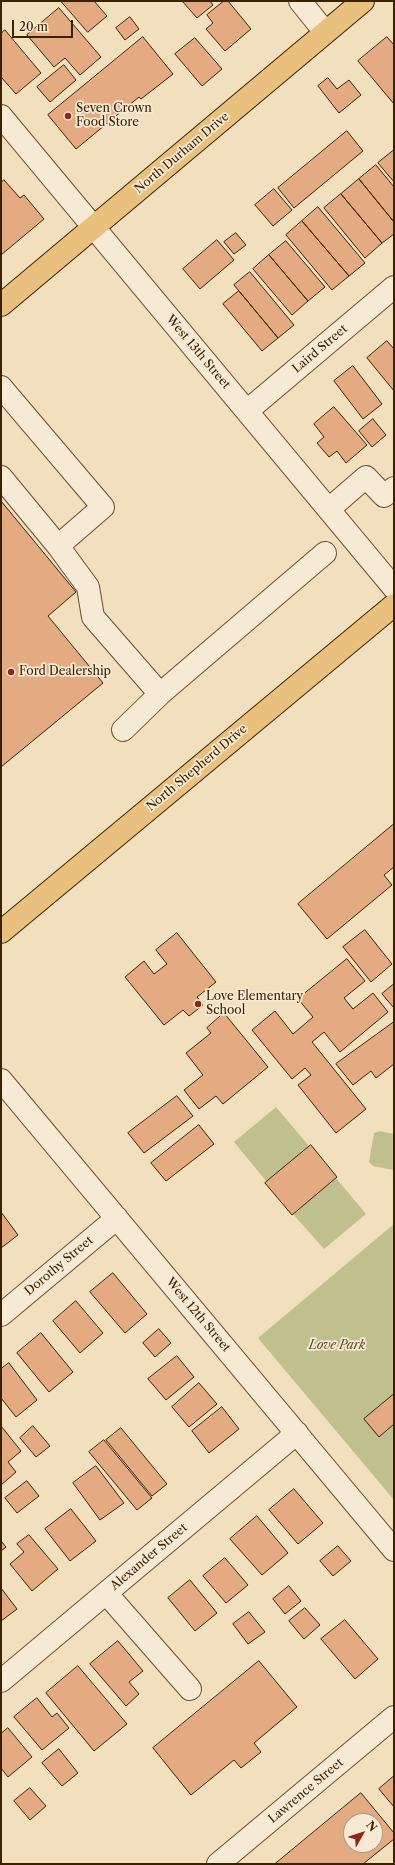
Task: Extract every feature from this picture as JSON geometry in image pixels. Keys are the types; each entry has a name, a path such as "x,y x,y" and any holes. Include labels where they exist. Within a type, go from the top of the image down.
{"main road":[{"name":"North Durham Drive","path":"1,305 363,1"},
{"name":"North Shepherd Drive","path":"1,932 394,605"}],"street":[{"path":"300,1 325,32"},
{"name":"West 13th Street","path":"1,116 394,588"},
{"name":"Laird Street","path":"247,411 394,287"},
{"path":"1,387 103,507 58,546"},
{"path":"1,477 58,546 88,587 93,617 160,694"},
{"path":"329,509 366,478 384,496 394,488"},
{"path":"122,730 160,694 325,553"},
{"name":"West 12th Street","path":"1,1080 394,1550"},
{"name":"Dorothy Street","path":"1,1315 117,1218"},
{"name":"Alexander Street","path":"1,1681 297,1433"},
{"path":"106,1593 190,1689"},
{"name":"Lawrence Street","path":"218,1864 394,1717"}],"green space":[{"path":"276,1107 309,1146 267,1182 234,1142"},
{"path":"380,1131 394,1134 394,1170 373,1166 369,1162 374,1133"},
{"path":"336,1178 366,1214 324,1249 293,1214"},
{"name":"Love Park","path":"394,1224 394,1500 258,1338"}],"building":[{"path":"61,1 94,1 107,16 88,32"},
{"path":"210,1 213,5 197,18 183,2"},
{"path":"224,1 228,1 251,29 225,51 206,29 213,23 207,15"},
{"path":"59,8 101,57 80,75 65,58 54,67 27,35"},
{"path":"130,17 139,29 125,40 116,28"},
{"path":"5,30 41,73 16,94 1,77 1,34"},
{"path":"143,37 173,74 141,99 139,97 76,149 48,115"},
{"path":"387,37 394,45 394,104 358,61"},
{"path":"195,38 222,69 202,86 175,54"},
{"path":"64,65 76,80 50,102 37,87"},
{"path":"328,78 337,89 349,80 361,95 339,113 318,86"},
{"path":"347,131 363,151 294,208 278,188"},
{"path":"394,150 394,182 378,163"},
{"path":"376,165 394,187 394,222 359,179"},
{"path":"359,179 394,222 394,234 382,243 341,194"},
{"path":"4,180 20,198 24,195 44,219 1,255 1,183"},
{"path":"274,189 292,210 273,226 255,205"},
{"path":"341,194 382,243 365,258 324,208"},
{"path":"318,207 365,263 349,276 302,221"},
{"path":"302,221 349,276 332,290 286,235"},
{"path":"236,233 246,245 234,254 224,242"},
{"path":"217,240 234,260 200,289 183,269"},
{"path":"286,241 325,287 308,301 269,255"},
{"path":"269,255 308,301 292,315 253,269"},
{"path":"250,272 294,325 278,338 234,285"},
{"path":"239,291 278,338 262,351 223,304"},
{"path":"387,341 394,349 394,391 367,358"},
{"path":"353,366 382,404 363,419 334,381"},
{"path":"334,407 367,445 346,463 337,451 329,457 317,443 324,437 314,424"},
{"path":"373,419 386,435 372,447 359,431"},
{"path":"1,501 76,592 48,616 103,683 1,767"},
{"path":"394,824 394,867 384,875 392,885 327,939 298,904"},
{"path":"365,930 392,964 371,982 343,947"},
{"path":"177,933 216,982 197,997 203,1005 189,1016 183,1010 164,1025 125,977 144,961 154,974 167,964 156,950"},
{"path":"347,959 365,981 344,998 353,1009 373,993 388,1012 340,1052 324,1032 312,1042 366,1109 336,1133 298,1085 311,1075 305,1068 292,1079 252,1030 275,1011 293,1034 313,1017 298,999"},
{"path":"394,984 394,1008 382,994"},
{"path":"224,1013 268,1067 223,1104 216,1096 199,1109 184,1090 203,1075 186,1053 211,1033 207,1028"},
{"path":"394,1022 394,1064 376,1078 371,1071 353,1085 336,1064"},
{"path":"177,1096 193,1116 144,1153 128,1133"},
{"path":"199,1125 214,1144 166,1181 151,1163"},
{"path":"311,1145 337,1177 292,1215 265,1183"},
{"path":"1,1212 18,1235 1,1248"},
{"path":"113,1273 147,1314 125,1333 90,1292"},
{"path":"76,1301 103,1333 80,1353 53,1321"},
{"path":"159,1329 171,1343 155,1357 143,1343"},
{"path":"41,1333 73,1372 49,1392 17,1353"},
{"path":"177,1356 194,1377 166,1400 148,1379"},
{"path":"9,1363 37,1400 16,1417 1,1398 1,1369"},
{"path":"199,1383 217,1404 189,1427 172,1407"},
{"path":"394,1394 394,1424 379,1437 364,1419"},
{"path":"222,1407 239,1429 209,1453 192,1431"},
{"path":"1,1426 21,1451 8,1462 16,1472 1,1485"},
{"path":"33,1426 50,1446 36,1457 20,1438"},
{"path":"121,1428 167,1484 152,1496 106,1440"},
{"path":"104,1440 152,1498 137,1510 89,1452"},
{"path":"96,1466 124,1503 100,1520 73,1483"},
{"path":"27,1481 39,1496 17,1513 5,1498"},
{"path":"294,1489 323,1523 298,1544 269,1510"},
{"path":"71,1509 96,1541 70,1561 45,1529"},
{"path":"257,1516 288,1553 262,1575 230,1539"},
{"path":"29,1535 58,1569 32,1591 10,1564 24,1552 17,1544"},
{"path":"1,1541 6,1547 1,1551"},
{"path":"338,1546 351,1561 333,1576 320,1561"},
{"path":"225,1558 248,1585 226,1603 203,1576"},
{"path":"190,1580 217,1613 195,1631 168,1598"},
{"path":"289,1586 301,1601 285,1614 273,1599"},
{"path":"1,1588 17,1609 1,1621"},
{"path":"305,1608 320,1625 304,1639 289,1621"},
{"path":"249,1612 265,1632 248,1644 233,1624"},
{"path":"345,1620 378,1659 355,1679 321,1639"},
{"path":"118,1641 143,1671 129,1682 139,1694 126,1706 90,1664"},
{"path":"259,1661 297,1707 254,1743 261,1752 241,1768 234,1760 191,1795 153,1748"},
{"path":"78,1666 127,1724 94,1751 46,1693"},
{"path":"37,1698 52,1717 57,1713 69,1728 42,1750 14,1717"},
{"path":"8,1728 32,1757 8,1777 1,1768 1,1734"},
{"path":"59,1749 78,1773 62,1786 42,1763"},
{"path":"394,1776 394,1807 379,1789"},
{"path":"30,1788 46,1806 30,1820 14,1801"},
{"path":"361,1793 378,1813 343,1813 343,1853 377,1853 363,1864 275,1864"},
{"path":"383,1820 394,1833 394,1839 383,1848"}],"place":[{"name":"Seven Crown Food Store","path":"68,116"},
{"name":"Ford Dealership","path":"11,672"},
{"name":"Love Elementary School","path":"198,1004"}]}
